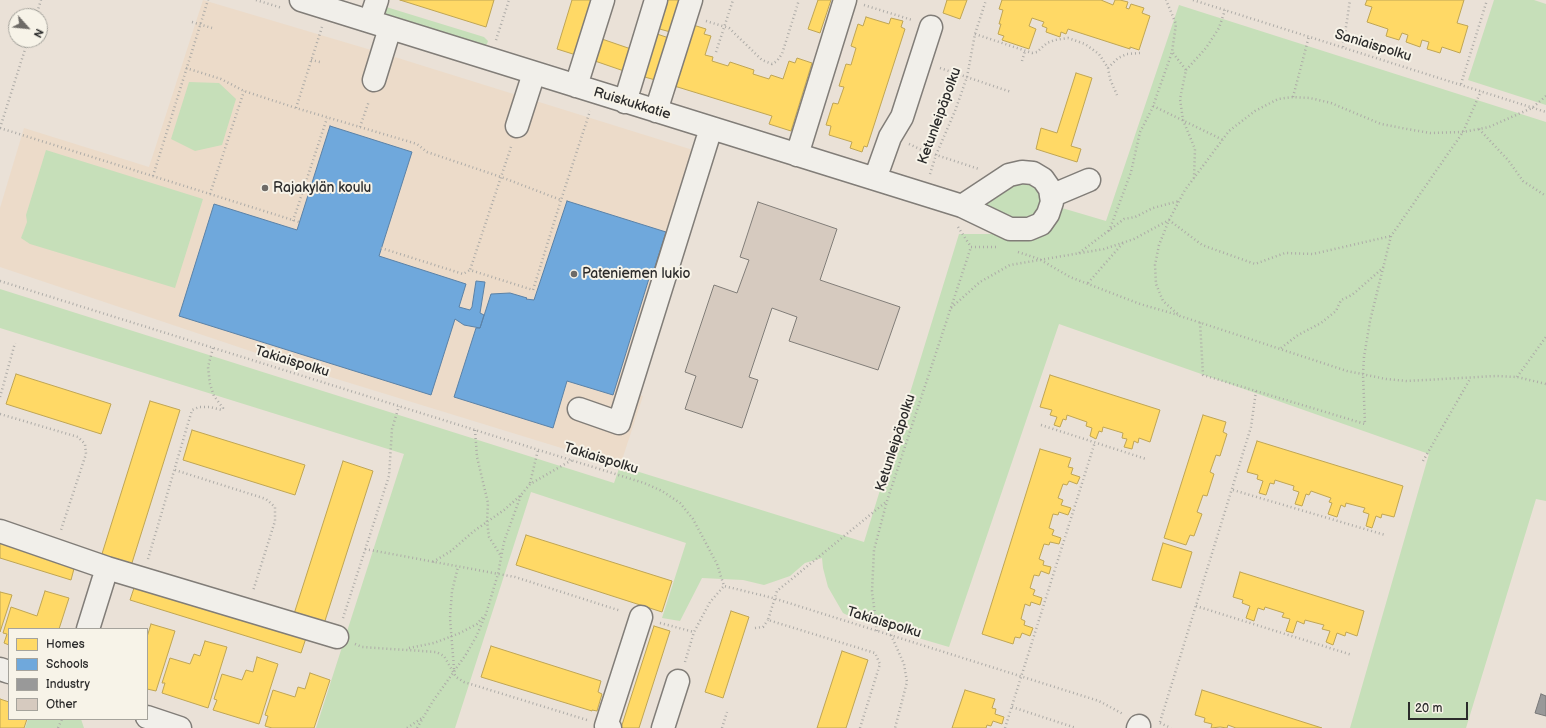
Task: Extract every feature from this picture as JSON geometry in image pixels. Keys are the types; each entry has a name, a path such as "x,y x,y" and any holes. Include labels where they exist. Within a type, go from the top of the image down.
{"street":[{"name":"Ruiskukkatie","path":"301,0 328,10 962,206 1010,229 1029,229 1041,224 1048,214 1052,202 1052,196"},
{"path":"374,80 380,25 376,0"},
{"path":"576,86 603,0"},
{"path":"625,102 656,0"},
{"path":"797,154 851,1"},
{"path":"656,111 688,7"},
{"path":"876,179 890,137 902,117 931,27"},
{"path":"517,126 534,73"},
{"path":"578,409 619,423 710,128"},
{"path":"962,206 1009,176 1022,172 1033,173 1043,179 1050,189 1052,196 1089,180"},
{"path":"0,531 107,568 337,637"},
{"path":"88,628 107,568"},
{"path":"608,727 641,617"},
{"path":"662,728 678,681"},
{"path":"148,716 180,728"}],"path":[{"path":"153,176 208,0"},
{"path":"489,59 510,0"},
{"path":"716,52 733,0"},
{"path":"688,7 724,27 729,28 762,60 772,64 778,62 782,54 799,0"},
{"name":"Ketunleipäpolku","path":"923,194 936,155 955,111 967,77 975,34 986,0"},
{"path":"1109,231 1131,172 1140,132 1153,106 1172,52 1176,24 1166,0"},
{"name":"Saniaispolku","path":"1194,0 1546,112"},
{"path":"1343,47 1350,0"},
{"path":"1461,84 1487,0"},
{"path":"851,1 931,27"},
{"path":"296,108 328,10"},
{"path":"1194,178 1194,149 1184,120 1180,99 1186,70 1206,48 1219,28 1225,10"},
{"path":"192,22 212,28"},
{"path":"975,34 1025,51 1037,52 1047,42 1068,38 1085,44 1099,54 1108,68 1110,79 1117,95"},
{"path":"1293,97 1309,36"},
{"path":"25,48 0,128 300,222"},
{"path":"1022,61 1025,51"},
{"path":"1172,52 1186,70"},
{"path":"1108,68 1118,58 1127,54 1140,53"},
{"path":"311,60 320,62"},
{"path":"920,62 1011,92"},
{"path":"186,68 221,78 244,91 326,118 417,144 427,152 501,177 561,200"},
{"path":"210,194 244,91"},
{"path":"1200,322 1203,375 1365,424 1363,374 1370,321 1385,267 1391,236 1463,132 1481,91"},
{"path":"1180,316 1163,301 1156,284 1155,265 1159,245 1169,220 1194,178 1229,131 1255,111 1278,99 1293,97 1310,98 1330,103 1381,124 1430,133 1463,132 1489,127 1532,108 1546,96"},
{"path":"360,127 369,101"},
{"path":"470,270 533,290 591,106"},
{"path":"1153,106 1223,140"},
{"path":"293,221 326,118"},
{"path":"1479,129 1508,160 1523,181 1546,196"},
{"path":"890,137 936,155 981,170 985,166"},
{"path":"381,248 463,274 470,270 510,147"},
{"path":"1078,253 1124,219 1134,217 1153,208 1180,200"},
{"path":"1169,220 1202,245 1255,264 1285,254 1313,254 1391,236"},
{"path":"951,308 980,282 1010,265 1104,249 1134,239 1169,220"},
{"path":"1088,283 1124,242"},
{"name":"Ketunleipäpolku","path":"774,598 777,591 887,501 970,247 1002,248"},
{"path":"1016,251 1039,259 1070,277 1140,304 1200,322 1347,371 1386,379 1407,381 1517,376 1546,384"},
{"path":"1280,348 1298,335 1321,323 1336,311 1341,300 1352,295 1385,267"},
{"name":"Takiaispolku","path":"0,281 644,483 662,491 680,503 702,534 718,564 724,586 774,598 1099,701 1149,726 1171,728"},
{"path":"1517,376 1546,337"},
{"path":"0,397 15,343"},
{"path":"142,578 192,410 199,407 210,407 222,410 223,408 214,396 210,384 208,367 213,348"},
{"path":"1423,461 1470,378"},
{"path":"1149,726 1196,606 1233,490 1251,427 1256,391"},
{"path":"399,406 392,429 389,476 337,637 362,647 436,652 444,656 454,671"},
{"path":"0,414 78,437 85,444 86,454 55,550"},
{"path":"1041,425 1146,459"},
{"path":"475,430 477,457 488,503 487,521 489,537 501,557"},
{"path":"1005,728 1096,442"},
{"path":"530,484 538,450"},
{"path":"433,562 451,551 521,495 530,484 572,460"},
{"path":"175,470 266,499 275,507 275,521 247,610"},
{"path":"1233,490 1385,535"},
{"path":"417,728 432,701 476,637 486,614 498,574 504,542 521,495"},
{"path":"877,631 872,592 874,550 887,501"},
{"path":"365,549 515,577 641,617 694,632"},
{"path":"458,567 452,591 450,618 454,671 456,678 464,682 608,727"},
{"path":"678,681 694,632 710,602 724,586"},
{"path":"755,628 763,627 768,620 774,598"},
{"path":"1196,606 1352,655"},
{"path":"404,649 434,643 452,636 477,624 486,614"},
{"path":"768,620 875,653 880,664 860,728"},
{"path":"891,635 904,664 907,682 895,728"},
{"path":"1012,707 1076,728"},
{"path":"722,728 728,712"},
{"path":"407,728 423,718"}],"shaded area":[{"name":"Rajakylän koulu","path":"203,0 398,58 693,150 618,389 643,396 620,466 301,368 0,267 0,208 24,128 149,167"}],"green space":[{"path":"1494,0 1534,0 1546,4 1546,105 1468,80"},
{"path":"1179,5 1546,122 1546,501 1536,499 1466,728 1350,728 1429,454 1059,324 949,647 857,620 843,613 828,587 822,558 805,563 790,576 764,585 743,580 702,578 680,621 662,618 686,543 531,492 455,728 316,728 404,454 0,328 0,289 614,483 620,466 864,542 959,234 1001,234 1058,217 1062,208 1106,221"},
{"path":"383,6 484,37 488,41 487,44 484,46 381,14"},
{"path":"189,82 219,83 236,99 222,145 195,151 171,139"},
{"path":"46,150 203,199 175,288 30,244 21,238 27,222 26,215"},
{"path":"1026,182 1039,190 1042,200 1036,212 1031,216 1013,219 984,205 1016,183"},
{"path":"28,720 81,720 84,728 25,728"}],"building: Homes":[{"path":"400,0 494,0 486,27"},
{"path":"572,0 593,0 576,55 557,49"},
{"path":"665,0 685,0 674,33 656,28"},
{"path":"818,0 831,0 820,33 808,29"},
{"path":"947,0 967,0 960,19 943,13"},
{"path":"1002,0 1101,0 1113,5 1115,0 1120,0 1128,2 1126,8 1129,9 1131,4 1144,8 1142,13 1150,16 1139,50 1130,47 1130,49 1068,29 1066,34 1061,32 1060,37 1046,32 1047,28 1042,26 1044,22 1032,18 1029,26 1036,29 1029,49 1002,40 1004,36 998,34 1003,10 999,9"},
{"path":"1367,0 1464,0 1457,23 1468,26 1460,53 1442,47 1440,53 1427,49 1429,42 1422,40 1420,47 1406,42 1408,35 1402,33 1399,40 1386,36 1388,29 1367,22 1372,7 1365,5"},
{"path":"866,17 889,24 891,18 903,21 901,27 905,29 867,147 864,146 862,152 850,148 852,142 829,135 831,126 826,125 833,103 838,104 844,87 839,86 846,64 851,65 856,48 851,46 858,24 863,26"},
{"path":"690,24 706,29 704,34 711,36 705,55 713,57 712,61 728,66 730,62 754,70 753,74 769,79 771,75 783,79 789,61 795,63 797,58 812,63 791,131 769,124 772,116 671,85"},
{"path":"654,33 672,39 659,81 641,76"},
{"path":"599,38 631,49 624,71 592,60"},
{"path":"1076,73 1092,78 1071,146 1081,149 1077,162 1036,149 1041,128 1057,133"},
{"path":"16,374 111,404 101,434 6,404"},
{"path":"1050,375 1160,410 1150,442 1139,438 1138,443 1134,441 1132,449 1124,447 1127,439 1122,438 1123,433 1103,427 1102,432 1099,431 1096,439 1090,436 1092,428 1086,426 1087,422 1067,415 1066,420 1063,419 1060,427 1054,425 1057,417 1050,415 1052,410 1040,407"},
{"path":"150,401 180,410 131,566 101,557"},
{"path":"1203,415 1226,422 1223,432 1227,434 1220,456 1216,455 1210,472 1214,474 1207,496 1203,495 1197,512 1202,514 1194,536 1190,535 1186,545 1164,538"},
{"path":"192,430 305,465 295,495 183,460"},
{"path":"1257,441 1403,486 1394,517 1382,514 1381,518 1376,516 1372,528 1366,526 1369,514 1363,512 1365,508 1346,503 1345,507 1341,505 1337,517 1328,514 1332,503 1329,502 1331,498 1311,491 1309,495 1306,494 1302,506 1295,504 1299,492 1293,490 1294,486 1275,480 1274,484 1270,483 1266,495 1259,493 1263,481 1257,479 1258,475 1247,472"},
{"path":"1040,449 1071,458 1068,467 1073,468 1071,474 1080,477 1077,484 1069,481 1067,485 1063,484 1058,498 1063,500 1061,505 1071,508 1068,515 1059,512 1058,515 1053,514 1049,528 1054,530 1052,535 1061,538 1059,544 1050,542 1049,545 1044,544 1039,559 1044,561 1043,565 1051,567 1049,574 1041,571 1039,576 1034,575 1030,588 1035,590 1033,595 1042,598 1040,605 1031,602 1030,606 1025,604 1021,619 1025,621 1024,625 1033,628 1030,636 1022,633 1020,638 1015,637 1013,644 982,634"},
{"path":"343,461 373,471 323,627 293,617"},
{"path":"526,535 672,581 662,612 516,565"},
{"path":"0,541 75,565 71,580 0,558"},
{"path":"1163,543 1192,552 1181,588 1152,580"},
{"path":"1240,572 1364,611 1357,636 1346,632 1345,636 1337,633 1333,645 1326,642 1330,631 1322,629 1324,625 1305,620 1304,624 1297,621 1293,633 1286,631 1290,619 1282,617 1284,613 1265,607 1264,610 1258,608 1254,621 1246,618 1250,606 1242,603 1243,600 1233,597"},
{"path":"135,585 306,638 301,653 130,600"},
{"path":"45,591 69,598 59,628 8,628 8,645 4,643 7,634 3,633 11,607 37,616"},
{"path":"0,592 12,595 0,632"},
{"path":"731,611 749,617 723,698 705,692"},
{"path":"151,624 175,631 156,691 148,689 148,634"},
{"path":"654,626 670,631 639,728 621,728"},
{"path":"205,641 227,647 208,708 162,693 165,683 162,683 170,658 190,664 194,654 200,656"},
{"path":"491,646 601,681 598,692 602,694 597,711 592,711 481,677"},
{"path":"842,651 868,660 846,728 817,728"},
{"path":"257,657 278,664 259,724 213,710 217,700 214,699 222,674 242,680 246,670 253,672"},
{"path":"310,673 330,680 314,728 272,728 265,726 268,716 265,715 273,690 295,697 298,687 305,689"},
{"path":"965,690 995,699 992,708 996,709 995,714 1004,717 1002,724 993,721 991,726 987,725 986,728 952,728"},
{"path":"1202,690 1322,728 1236,728 1228,725 1227,728 1211,728 1212,724 1204,722 1205,718 1195,715"},
{"path":"0,699 8,702 8,720 27,720 24,728 0,728"}],"building: Schools":[{"path":"330,126 412,152 379,256 466,284 459,307 470,310 472,307 476,281 485,282 480,313 484,315 480,328 464,325 455,319 431,395 179,316 214,204 297,230"},
{"name":"Pateniemen lukio","path":"567,201 666,232 653,273 651,272 613,395 567,381 553,428 454,397 476,328 480,328 491,294 510,293 527,298 526,299 534,300"}],"building: Industry":[{"path":"1541,694 1546,696 1546,716 1535,713"}],"building: Other":[{"path":"758,202 837,229 820,280 900,307 878,370 789,341 797,317 772,308 749,377 758,380 742,428 685,409 696,376 685,372 714,285 737,293 749,260 740,257"}],"place":[{"name":"Rajakylän koulu","path":"265,188"},
{"name":"Pateniemen lukio","path":"574,274"}]}
